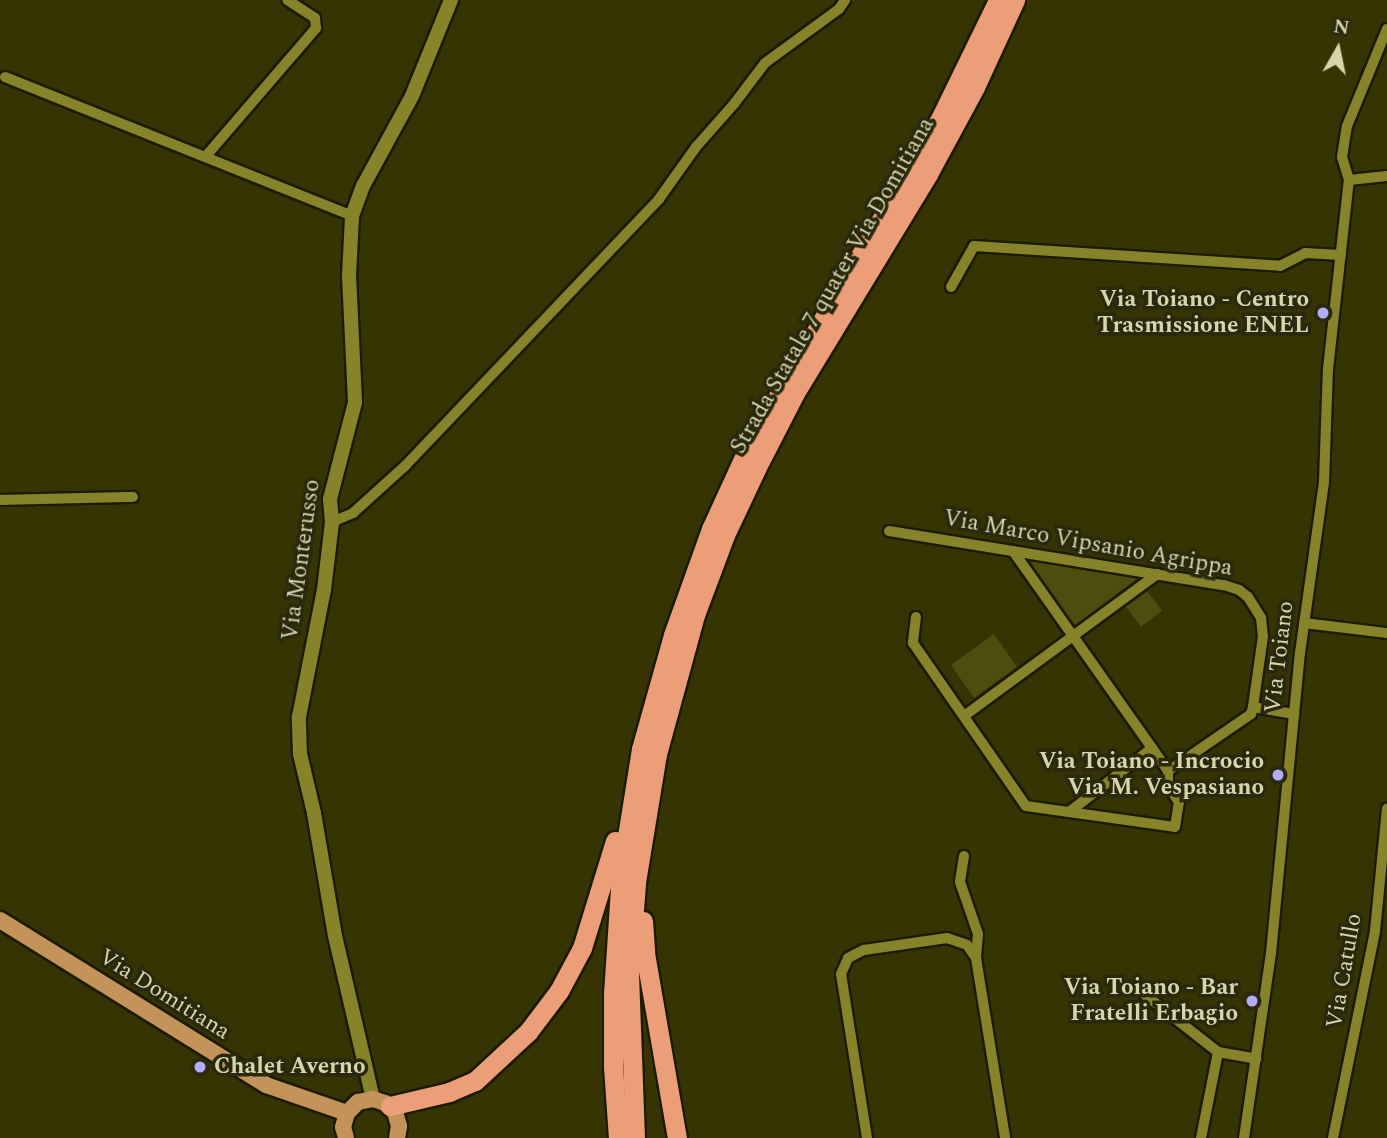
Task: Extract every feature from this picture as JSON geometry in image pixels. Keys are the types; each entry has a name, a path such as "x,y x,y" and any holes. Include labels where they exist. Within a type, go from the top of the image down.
{"highway":[{"name":"Strada Statale 7 quater Via Domitiana","path":"618,1138 613,1067 616,922 628,819 649,719 673,635 726,495 750,444 942,115 998,0"},
{"name":"Strada Statale 7 quater Via Domitiana","path":"635,1138 629,1002 634,902 650,789 666,713 695,615 725,536 795,393 928,174 975,88 1015,0"},
{"path":"382,1103 449,1092 475,1081 514,1047 545,1012 571,972 586,939 615,840 628,819"},
{"path":"634,902 643,920 645,953 677,1138"}],"main road":[{"name":"Via Domitiana","path":"0,920 266,1085 347,1113"},
{"path":"346,1138 343,1127 347,1113 358,1102 382,1103 398,1119 397,1138"}],"street":[{"path":"206,156 316,28 315,18 287,0"},
{"name":"Via Monterusso","path":"382,1103 335,936 298,737 324,590 332,522 330,499 355,402 349,276 352,216 363,187 412,96 451,0"},
{"path":"332,522 354,513 405,466 659,199 696,147 765,63 839,9 845,0"},
{"name":"Via Toiano","path":"1244,1138 1271,953 1304,622 1324,482 1328,369 1349,180 1342,157 1347,126 1387,29"},
{"path":"5,77 352,216"},
{"path":"1349,180 1387,176"},
{"path":"951,287 974,246 1280,266 1305,253 1341,255"},
{"path":"0,500 133,497"},
{"name":"Via Marco Vipsanio Agrippa","path":"889,531 1224,585 1248,597 1261,618 1263,636 1252,707"},
{"path":"916,617 913,643 1026,806 1175,827 1179,802 1168,786 1168,771 1013,551"},
{"path":"964,716 1157,574"},
{"path":"1304,622 1387,633"},
{"path":"1168,771 1251,714 1252,707 1294,714"},
{"path":"1069,812 1152,748"},
{"name":"Via Catullo","path":"1333,1138 1375,931 1387,809"},
{"path":"964,856 960,882 978,933 976,958 1005,1138"},
{"path":"867,1138 841,974 848,958 864,950 947,938 967,945 976,958"},
{"path":"1144,994 1218,1052 1256,1059"},
{"path":"1201,1138 1218,1052"}],"shaded area":[{"path":"1023,559 1139,577 1073,628"},
{"path":"1145,588 1162,611 1141,627 1124,604"},
{"path":"994,634 1017,667 974,698 951,665"}],"place":[{"name":"Via Toiano - Centro Trasmissione ENEL","path":"1323,313"},
{"name":"Via Toiano - Incrocio Via M. Vespasiano","path":"1278,775"},
{"name":"Via Toiano - Bar Fratelli Erbagio","path":"1252,1001"},
{"name":"Chalet Averno","path":"200,1067"}]}
